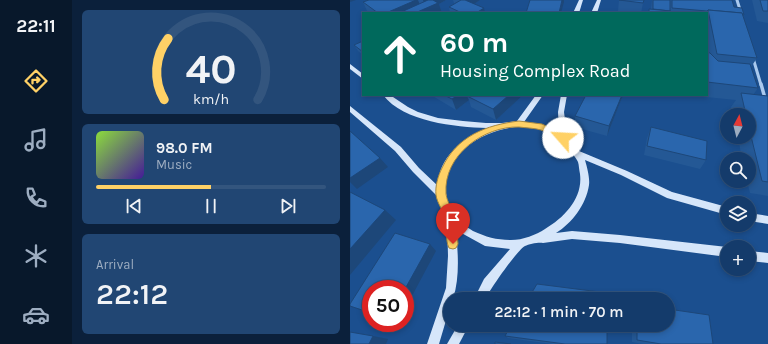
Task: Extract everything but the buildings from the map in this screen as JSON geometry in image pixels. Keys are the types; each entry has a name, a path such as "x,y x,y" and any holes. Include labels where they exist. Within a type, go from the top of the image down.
{"main road":[{"path":"576,12 581,0"},
{"path":"594,12 599,0"},
{"path":"350,66 362,76"},
{"path":"387,96 406,109 424,116 451,123 499,126 519,124 542,127 563,138 578,154 585,171 584,191 575,210 559,228 536,240"},
{"path":"519,124 539,96"},
{"path":"563,138 561,112 564,96"},
{"path":"350,108 398,149 441,195 451,220 454,256 451,288 433,344"},
{"path":"441,195 443,176 451,159 463,144 480,133 499,126"},
{"path":"578,154 624,173 670,195 720,209"},
{"path":"756,218 768,220"},
{"path":"451,220 468,235 492,244 520,244 536,240 572,235 720,251"},
{"path":"483,292 488,283 520,244"},
{"path":"756,257 768,258"},
{"path":"453,344 460,332"}],"street":[{"path":"737,0 741,15"},
{"path":"751,51 768,109"}],"route":[{"path":"453,244 451,220 441,195 443,176 451,159 463,144 480,133 499,126 519,124 542,127 563,138"}]}
